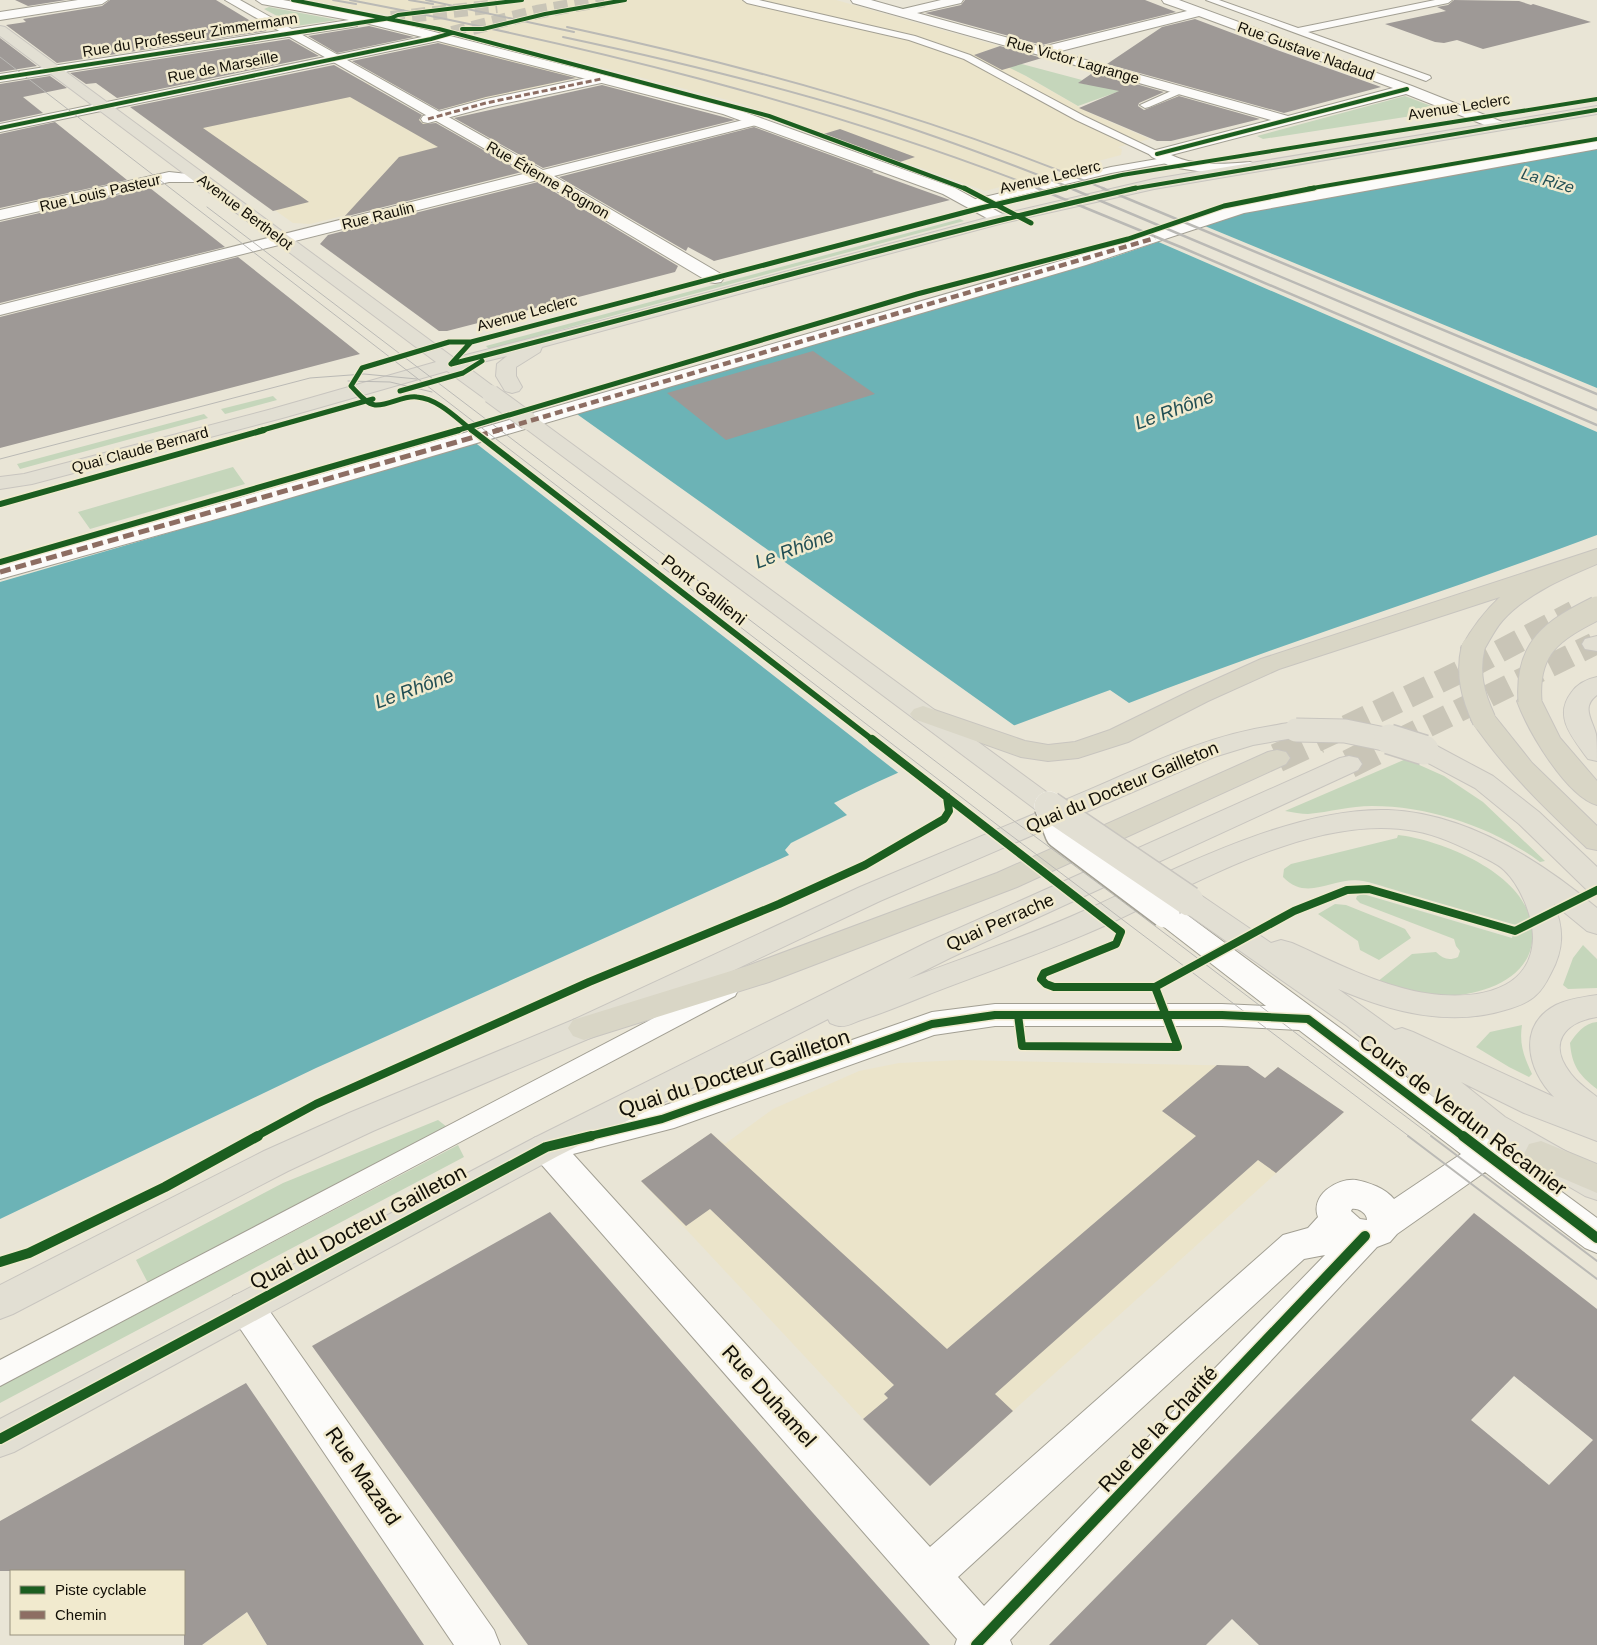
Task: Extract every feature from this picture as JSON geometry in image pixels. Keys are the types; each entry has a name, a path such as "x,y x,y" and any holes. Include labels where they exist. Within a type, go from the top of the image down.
{"highway":[{"path":"923,714 1000,743 1036,752 1062,753 1100,744 1270,664 1572,566 1597,556"},
{"path":"1572,566 1504,604 1485,626 1474,648 1471,658 1470,680 1473,695 1484,720 1498,741 1524,772 1597,841"},
{"path":"1597,608 1566,624 1546,641 1538,650 1528,681 1530,701 1536,719 1549,741 1564,761 1597,796"},
{"path":"584,1028 758,974 1007,880 1278,758"},
{"path":"1541,1154 1597,1179"}],"main road":[{"name":"Avenue Berthelot","path":"0,30 483,388"},
{"name":"Avenue Leclerc","path":"451,364 471,342 715,278 976,206 1122,175 1168,160 1481,117 1597,98"},
{"name":"Avenue Leclerc","path":"451,364 543,342 1000,219 1154,184 1597,110"},
{"path":"528,421 506,379 505,368 507,364 543,342"},
{"name":"Quai Claude Bernard","path":"0,483 25,480 279,413 451,364"},
{"name":"Quai Claude Bernard","path":"279,413 348,401 440,376 457,376 483,388"},
{"name":"Pont Gallieni","path":"483,388 1049,806"},
{"path":"1597,684 1580,696 1575,710 1579,725 1597,753"},
{"name":"Quai du Docteur Gailleton","path":"0,1303 276,1161 361,1122 584,1028 870,894 1167,766 1244,738 1296,730 1325,728 1386,738 1424,750 1484,782 1528,818 1597,883"},
{"name":"Quai Perrache","path":"765,1038 939,950 1349,764"},
{"path":"765,1038 856,1010 1053,937 1248,849 1295,833 1344,822 1388,819 1425,825 1463,837 1510,860 1560,892 1597,924"},
{"path":"1177,907 1411,1004 1452,1008 1495,1002 1508,998 1528,986 1546,956 1548,943 1543,916 1535,896 1525,878 1510,860"},
{"path":"1229,928 1358,1018 1493,1126 1597,1186"},
{"path":"1597,1006 1577,1008 1560,1016 1549,1028 1546,1035 1546,1045 1548,1062 1559,1082 1597,1116"},
{"path":"1358,1018 1536,1104 1597,1128"},
{"name":"Quai du Docteur Gailleton","path":"0,1439 546,1147 765,1038"}],"street":[{"path":"0,16 102,0"},
{"name":"Rue Étienne Rognon","path":"231,0 377,83 433,118 541,175 715,278"},
{"path":"262,0 372,20 394,22 728,111 949,191 1000,219"},
{"name":"Rue Victor Lagrange","path":"857,0 1288,120"},
{"path":"903,13 957,0"},
{"name":"Rue Gustave Nadaud","path":"1168,0 1481,117 1500,126"},
{"path":"1042,51 1200,12"},
{"path":"394,22 410,16"},
{"name":"Rue du Professeur Zimmermann","path":"0,78 372,20"},
{"name":"Rue de Marseille","path":"0,128 446,35"},
{"path":"433,118 486,103 601,78"},
{"name":"Avenue Leclerc","path":"1168,160 1288,120 1407,89"},
{"name":"Rue Raulin","path":"0,310 283,240 487,184 541,175 756,121"},
{"path":"0,572 226,509 1080,261 1240,209 1597,144"},
{"name":"Avenue Leclerc","path":"1168,160 1216,169 1250,167"},
{"name":"Avenue Leclerc","path":"1154,184 1172,176 1168,160"},
{"name":"Rue Louis Pasteur","path":"0,215 169,177 200,179"},
{"name":"Cours de Verdun Récamier","path":"1049,806 1060,834 1177,907 1308,1019 1597,1238"},
{"name":"Quai du Docteur Gailleton","path":"546,1147 662,1120 932,1024 1003,1015 1222,1015 1308,1019"},
{"name":"Rue Duhamel","path":"546,1147 929,1575 983,1642"},
{"name":"Rue de la Charité","path":"929,1575 1296,1244 1318,1242 1362,1227 1486,1154"},
{"name":"Rue de la Charité","path":"983,1642 1362,1227"},
{"name":"Rue Mazard","path":"246,1307 479,1645"}],"lane":[{"path":"736,0 751,1 912,38 967,57 1080,118 1168,160"},
{"path":"1210,0 1426,78"},
{"path":"1297,31 1448,0"},
{"path":"1145,105 1180,90"},
{"path":"0,1374 758,974"}],"shaded area":[{"path":"309,0 836,0 999,46 983,52 1090,113 1150,139 1118,147 1122,149 1121,155 985,191 739,103 476,35 379,13"},
{"path":"444,43 578,78 442,109 393,81 366,86 514,174 310,224 293,223 150,121 388,79 356,61"},
{"path":"961,1060 1248,1066 1264,1078 1278,1067 1344,1112 930,1486 863,1419 641,1181 711,1133 725,1144 773,1109 859,1071 899,1063"},
{"path":"247,1612 267,1645 202,1645"}],"green space":[{"path":"269,7 338,20 296,26 264,9"},
{"path":"980,53 1082,80 1079,83 1093,84 1120,91 1078,106 1026,76"},
{"path":"1405,96 1434,107 1431,113 1263,139 1257,136"},
{"path":"960,219 964,221 489,349 486,346"},
{"path":"273,396 277,400 225,414 221,409"},
{"path":"204,414 208,418 20,469 17,464"},
{"path":"233,467 245,484 90,529 78,512"},
{"path":"1406,759 1444,776 1483,802 1545,861 1540,862 1503,839 1482,829 1461,821 1417,810 1372,806 1308,814 1285,811"},
{"path":"1398,835 1435,843 1455,851 1494,872 1510,886 1523,901 1530,918 1532,940 1527,957 1517,972 1483,990 1444,996 1419,994 1377,982 1412,954 1436,952 1444,958 1452,959 1458,957 1460,951 1454,939 1360,903 1356,899 1357,896 1363,894 1512,938 1516,925 1363,881 1352,880 1321,887 1302,888 1292,884 1283,877 1284,869 1291,864 1397,838"},
{"path":"1335,904 1346,905 1405,929 1411,938 1379,960 1360,950 1358,941 1318,914"},
{"path":"1583,945 1597,959 1597,988 1568,989 1563,985 1573,958"},
{"path":"1597,1022 1597,1089 1585,1079 1575,1064 1570,1043 1584,1027"},
{"path":"1522,1025 1521,1038 1523,1050 1532,1074 1529,1077 1476,1047 1490,1032"},
{"path":"438,1120 447,1127 148,1283 136,1260 283,1183"},
{"path":"458,1145 464,1157 0,1403 0,1386"}],"water":[{"path":"1597,147 1597,535 1129,703 1110,690 936,756 834,803 847,815 791,843 785,850 789,855 316,1068 0,1219 0,582 1111,258 1245,212"}],"pier":[{"path":"1200,224 1597,388 1597,432 1154,240"},
{"path":"574,412 1015,726 1020,726 901,775 473,441"}],"building":[{"path":"15,0 66,0 28,6"},
{"path":"110,0 216,0 267,31 57,63 6,25 26,22 23,19 102,6"},
{"path":"965,0 1145,0 1176,12 1042,45 925,13 961,5"},
{"path":"1454,0 1519,1 1591,22 1483,49 1457,40 1444,43 1435,42 1385,24 1446,11 1437,7 1448,5"},
{"path":"1195,19 1381,87 1284,113 1107,64 1162,27"},
{"path":"369,26 414,37 337,53 308,36"},
{"path":"0,38 37,66 0,72"},
{"path":"289,39 319,56 117,98 96,83 86,84 70,73"},
{"path":"438,43 576,78 486,97 439,110 352,61"},
{"path":"1000,46 1042,58 1002,70 974,55"},
{"path":"334,65 422,115 419,120 423,124 436,123 522,172 344,217 399,157 438,147 350,97 203,128 309,202 273,211 130,107"},
{"path":"1094,72 1164,92 1139,103 1138,106 1144,110 1179,96 1260,119 1171,141 1157,141 1079,108 1119,91 1078,83"},
{"path":"50,76 67,88 23,97 43,113 0,122 0,84"},
{"path":"602,85 735,120 543,168 454,118"},
{"path":"55,122 127,180 0,208 0,134"},
{"path":"754,127 950,200 714,261 688,247 686,251 559,177"},
{"path":"840,129 915,157 894,164 817,136"},
{"path":"538,182 678,266 675,272 447,331 439,331 320,244 328,235"},
{"path":"150,188 225,247 0,303 0,222"},
{"path":"238,257 360,354 0,448 0,317"},
{"path":"813,351 875,394 726,440 667,393"},
{"path":"1217,1065 1248,1066 1265,1078 1278,1067 1344,1112 1276,1173 1258,1160 995,1394 1013,1411 930,1486 863,1419 888,1398 884,1394 894,1385 710,1209 686,1226 641,1181 711,1133 947,1349 1196,1136 1162,1111"},
{"path":"550,1212 930,1645 528,1645 312,1346"},
{"path":"1474,1213 1597,1309 1597,1645 1259,1645 1232,1619 1206,1645 1049,1645","holes":["1514,1376 1593,1440 1549,1485 1471,1420"]},
{"path":"246,1383 424,1645 267,1645 247,1612 202,1645 184,1645 185,1570 0,1571 0,1521"}],"tunnel":[{"path":"452,33 537,12 604,0"},
{"path":"391,18 497,6"},
{"path":"1316,741 1464,670 1574,612"},
{"path":"1397,741 1594,644"},
{"path":"1277,758 1318,739"},
{"path":"1349,764 1399,739"}],"tram line":[{"path":"0,57 1000,827 1410,1137"},
{"path":"207,207 1433,1137"},
{"path":"0,459 310,378 364,374 417,379"},
{"path":"348,381 390,382 432,392"},
{"path":"1408,1136 1597,1279"},
{"path":"1431,1136 1597,1261"}],"railway":[{"path":"333,0 356,4"},
{"path":"350,0 526,36 700,79 871,129 1040,189"},
{"path":"409,0 433,4"},
{"path":"426,0 574,32"},
{"path":"567,27 704,59 907,116 1039,163 1105,189"},
{"path":"563,37 716,72 893,122 1074,189"},
{"path":"1037,188 1183,248 1597,425"},
{"path":"1070,188 1597,410"},
{"path":"1102,188 1597,394"}],"marked path":[{"path":"428,119 486,103 601,79"},
{"path":"0,572 226,509 1155,238"}],"cycle path":[{"path":"293,0 439,29 769,116 953,183 1031,223"},
{"path":"0,78 391,18 398,15 522,0"},
{"path":"462,29 483,29 545,14 625,0"},
{"path":"0,128 431,39 452,33"},
{"path":"1157,154 1407,89"},
{"path":"451,364 471,342 981,208 1122,175 1597,99"},
{"path":"451,364 626,320 1000,219 1154,184 1597,110"},
{"path":"0,562 362,459 917,294 1128,239 1224,206 1291,192 1597,139"},
{"path":"471,342 449,342 362,368 351,386 367,401 375,405 417,397 425,398 445,409 1121,932 1116,944 1044,973 1041,979 1046,984 1054,987 1155,987 1294,911 1347,890 1369,889 1515,931 1597,890"},
{"path":"400,391 463,373 482,361"},
{"path":"0,504 373,399"},
{"path":"0,1262 29,1253 165,1187 316,1104 589,982 779,904 865,865 944,819 949,811 947,797"},
{"path":"1018,1015 1022,1046 1178,1047 1155,987"},
{"path":"0,1439 546,1147 662,1119 932,1024 995,1015 1222,1015 1308,1019 1597,1238"},
{"path":"976,1645 1365,1236"}],"water label":[{"name":"La Rize","path":"1548,180"},
{"name":"Le Rhône","path":"1174,409"},
{"name":"Le Rhône","path":"794,548"},
{"name":"Le Rhône","path":"414,688"}]}
